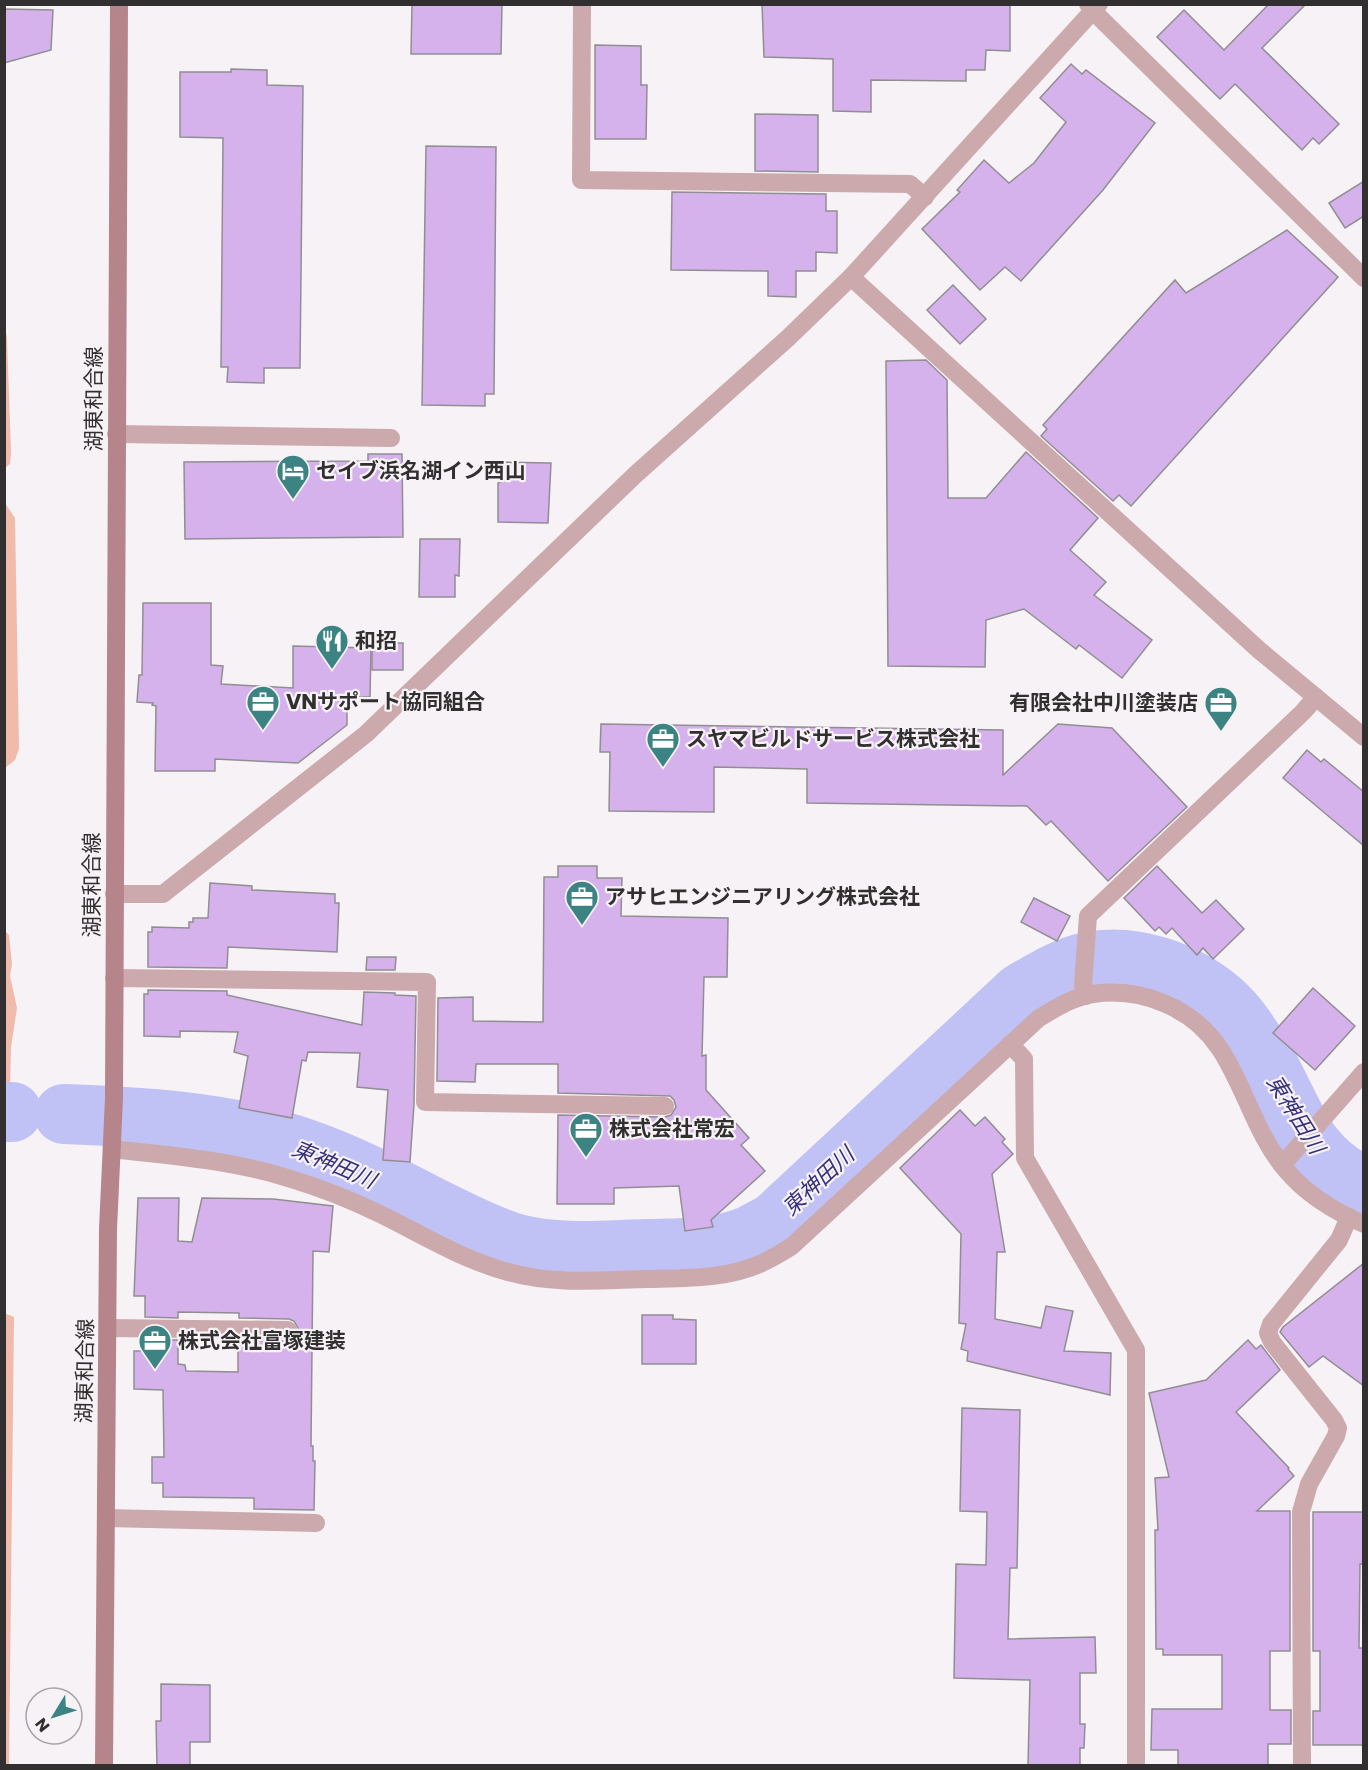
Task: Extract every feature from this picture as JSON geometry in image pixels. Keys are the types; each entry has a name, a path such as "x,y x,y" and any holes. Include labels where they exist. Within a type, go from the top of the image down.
{"main road":[{"name":"湖東和合線","path":"104,1766 108,1229 114,1098 119,4"}],"street":[{"path":"582,4 581,180 910,184 925,197"},
{"path":"114,894 163,894 343,754 389,713 635,475 788,338 851,277 1093,7 1364,278"},
{"path":"851,277 1259,650 1364,737"},
{"path":"116,434 392,438"},
{"path":"1084,990 1088,916 1303,712 1316,697"},
{"path":"114,978 427,982 425,1102 665,1106"},
{"path":"112,1144 210,1160 288,1178 327,1191 376,1212 464,1256 509,1273 566,1281 698,1277 731,1273 763,1263 792,1246 1039,1018 1084,990 1150,998 1178,1009 1201,1026 1220,1049 1268,1144 1285,1161 1309,1193 1356,1221 1272,1324 1268,1333 1272,1342 1338,1428 1336,1436 1309,1484 1301,1512 1302,1766"},
{"path":"1010,1044 1024,1059 1025,1158 1136,1350 1136,1766"},
{"path":"1285,1161 1364,1072"},
{"path":"108,1328 288,1330"},
{"path":"106,1518 316,1523"}],"shaded area":[{"path":"5,326 11,452 10,464 5,468"},
{"path":"5,503 15,518 19,749 15,760 5,768"},
{"path":"5,931 9,935 12,964 10,976 17,1008 11,1047 10,1089 17,1132 5,1142 5,1131 9,1130 7,1099 4,1098"},
{"path":"4,1313 14,1317 9,1766 4,1765"}],"building":[{"path":"412,4 502,4 501,54 411,54"},
{"path":"762,4 1010,4 1010,51 986,50 985,70 966,70 966,81 871,80 871,112 833,111 833,59 764,57"},
{"path":"1269,4 1306,4 1262,48 1339,124 1319,144 1313,138 1302,150 1235,84 1220,99 1157,37 1184,10 1224,50"},
{"path":"4,9 53,10 51,50 4,63"},
{"path":"595,45 641,46 641,85 647,85 646,139 595,139"},
{"path":"1071,64 1082,74 1086,70 1155,123 1103,190 1021,281 1005,267 980,290 922,229 960,192 957,190 984,160 1009,183 1034,163 1066,122 1040,98"},
{"path":"231,69 267,70 267,85 303,86 300,368 264,368 264,383 227,382 228,367 221,367 223,138 180,137 180,72 231,72"},
{"path":"755,114 818,115 818,172 755,171"},
{"path":"426,146 496,147 494,394 485,394 485,406 422,405"},
{"path":"1364,181 1364,216 1345,228 1329,203"},
{"path":"672,192 826,194 826,211 837,211 837,253 816,252 816,271 796,271 796,297 768,296 768,271 671,270"},
{"path":"1287,230 1338,277 1131,506 1119,495 1113,501 1041,436 1047,429 1043,425 1175,280 1186,293"},
{"path":"953,285 986,319 960,344 927,310"},
{"path":"926,360 947,380 948,498 986,498 1026,452 1098,518 1070,550 1106,582 1094,595 1152,640 1122,678 1079,645 1076,649 1024,609 986,620 985,667 888,666 886,361"},
{"name":"セイブ浜名湖イン西山","path":"368,454 402,454 403,537 185,539 184,462 368,461"},
{"path":"501,462 551,463 548,523 498,522 498,483 501,482"},
{"path":"420,539 460,539 459,576 455,575 455,597 419,597"},
{"path":"143,603 211,603 211,665 223,666 221,684 293,688 293,646 371,648 370,697 347,697 347,725 298,763 215,759 215,771 155,771 156,706 152,705 153,703 137,702 139,675 142,675"},
{"path":"372,643 403,643 403,670 372,670"},
{"path":"601,724 1003,730 1003,775 1058,724 1112,728 1187,807 1108,881 1051,821 1046,825 1027,806 807,803 807,769 714,767 714,812 609,811 610,752 600,752"},
{"path":"1307,750 1321,762 1324,759 1364,792 1364,846 1283,778"},
{"path":"558,866 597,866 597,878 622,878 621,916 728,918 727,977 704,977 702,1056 706,1055 706,1090 749,1138 741,1145 765,1171 711,1220 713,1227 685,1231 679,1186 614,1188 614,1204 557,1204 558,1115 665,1117 671,1115 676,1107 670,1096 558,1093 558,1064 476,1064 475,1082 437,1081 438,998 473,997 473,1021 543,1022 544,877 558,877"},
{"path":"1157,866 1202,913 1216,900 1244,929 1213,959 1203,948 1197,955 1172,928 1166,934 1159,927 1155,931 1124,898"},
{"path":"210,883 252,886 252,890 335,894 335,903 339,903 337,952 228,947 227,968 148,967 148,932 152,932 152,927 189,928 189,922 193,922 193,918 208,918"},
{"path":"1034,898 1070,916 1057,941 1021,922"},
{"path":"367,957 396,957 395,970 366,970"},
{"path":"1313,988 1355,1026 1315,1070 1273,1033"},
{"path":"148,990 227,991 227,995 362,1025 364,992 416,996 414,1104 410,1162 383,1160 388,1090 357,1087 360,1053 308,1052 306,1061 302,1060 292,1118 239,1108 248,1056 234,1052 238,1032 180,1031 180,1037 144,1036 144,994 148,994"},
{"path":"960,1110 975,1126 985,1117 1005,1139 1002,1142 1013,1154 992,1174 1005,1252 997,1252 995,1319 1041,1328 1046,1306 1073,1311 1064,1351 1111,1353 1110,1395 967,1361 968,1351 961,1349 966,1324 959,1323 961,1234 900,1168"},
{"path":"138,1198 179,1198 178,1241 192,1242 202,1198 273,1199 333,1206 329,1252 313,1251 311,1446 313,1446 313,1461 315,1461 314,1510 254,1509 254,1498 163,1497 163,1483 152,1483 152,1457 164,1457 163,1390 134,1389 134,1351 145,1351 145,1340 178,1340 178,1364 185,1365 186,1371 238,1372 238,1341 288,1341 297,1336 299,1330 294,1321 289,1319 239,1318 239,1313 178,1312 178,1318 145,1317 145,1296 134,1296"},
{"path":"1364,1263 1364,1386 1323,1356 1309,1367 1280,1332 1283,1327"},
{"path":"642,1315 673,1315 673,1319 696,1320 696,1364 642,1364"},
{"path":"1248,1340 1256,1349 1261,1345 1280,1370 1236,1412 1294,1476 1257,1511 1290,1511 1290,1651 1270,1651 1270,1710 1291,1710 1291,1744 1268,1744 1268,1766 1178,1766 1178,1750 1151,1750 1152,1709 1222,1709 1222,1655 1163,1655 1163,1649 1156,1649 1155,1530 1158,1530 1155,1478 1169,1477 1149,1393 1206,1380"},
{"path":"962,1408 1020,1410 1017,1568 1010,1568 1008,1639 1095,1637 1096,1673 1080,1673 1080,1724 1085,1724 1084,1748 1080,1748 1080,1766 1028,1766 1030,1680 954,1678 956,1564 986,1565 987,1512 960,1511"},
{"path":"1313,1512 1364,1512 1364,1564 1360,1564 1359,1648 1364,1648 1364,1745 1313,1745 1313,1711 1320,1711 1320,1651 1313,1651"},
{"path":"161,1684 210,1685 210,1742 190,1742 190,1766 157,1766 156,1721 161,1721"}],"waterway":[{"name":"東神田川","path":"64,1114 182,1122 240,1131 297,1146 384,1182 485,1233 517,1244 549,1250 582,1251 687,1248 713,1245 739,1240 775,1222 1021,993 1078,964 1123,960 1176,973 1208,991 1222,1002 1239,1021 1263,1056 1292,1113 1313,1147 1326,1162 1343,1175 1364,1186"}],"place":[{"name":"セイブ浜名湖イン西山","path":"293,500"},
{"name":"和招","path":"332,670"},
{"name":"VNサポート協同組合","path":"263,731"},
{"name":"有限会社中川塗装店","path":"1221,732"},
{"name":"スヤマビルドサービス株式会社","path":"663,768"},
{"name":"アサヒエンジニアリング株式会社","path":"582,926"},
{"name":"株式会社常宏","path":"586,1158"},
{"name":"株式会社富塚建装","path":"155,1370"}]}
